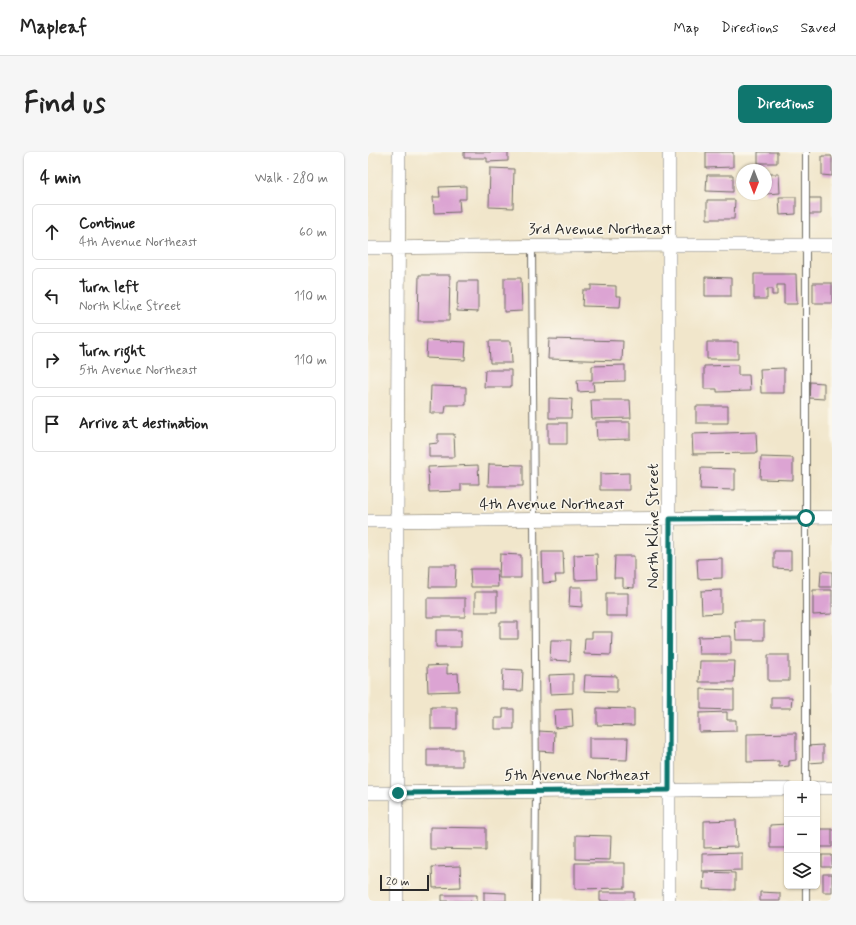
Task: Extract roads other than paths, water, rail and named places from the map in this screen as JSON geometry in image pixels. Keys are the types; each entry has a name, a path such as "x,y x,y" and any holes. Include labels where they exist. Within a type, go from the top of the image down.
{"street":[{"path":"397,901 399,152"},
{"name":"North Kline Street","path":"669,152 669,901"},
{"name":"3rd Avenue Northeast","path":"368,248 832,245"},
{"name":"4th Avenue Northeast","path":"368,521 832,517"},
{"path":"820,788 832,788"},
{"name":"5th Avenue Northeast","path":"368,793 784,789"}],"lane":[{"path":"806,152 806,781"},
{"path":"532,246 536,791 535,901"},
{"path":"806,889 806,901"}]}
